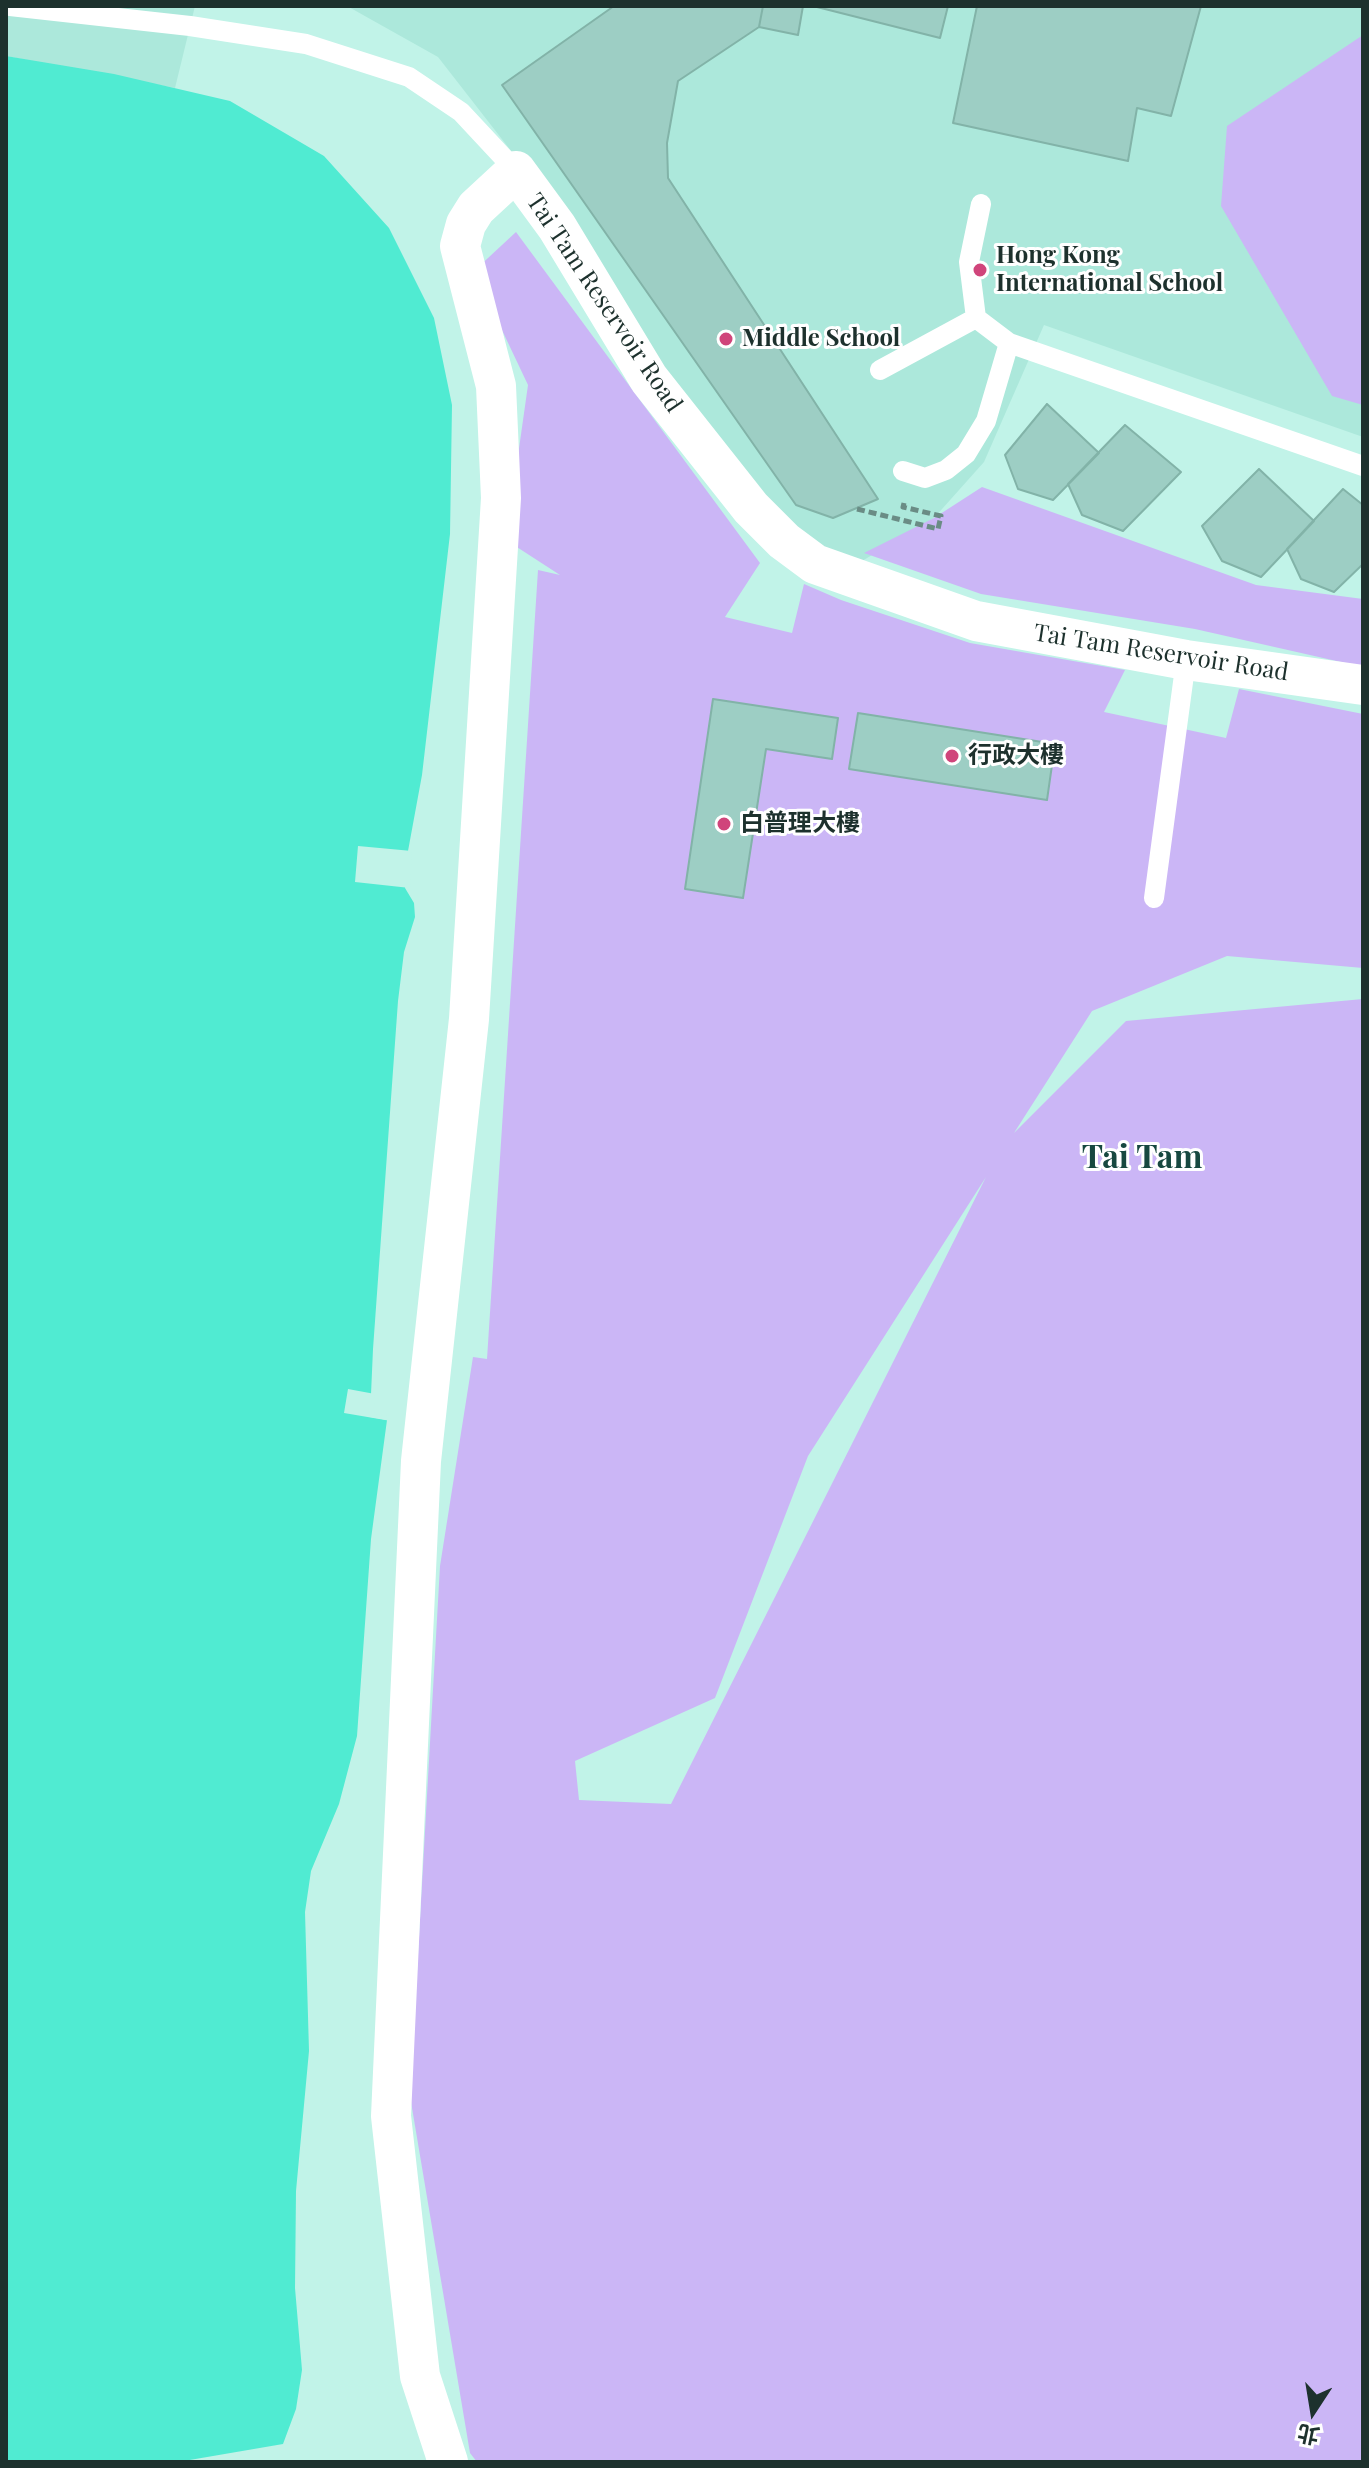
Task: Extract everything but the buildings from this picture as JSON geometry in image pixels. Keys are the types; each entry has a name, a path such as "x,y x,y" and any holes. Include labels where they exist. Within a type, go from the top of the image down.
{"street":[{"name":"Tai Tam Reservoir Road","path":"516,171 557,227 649,379 751,508 784,541 815,564 849,579 976,621 1186,660 1363,685"},
{"path":"448,2462 420,2376 391,2116 421,1461 469,1019 501,498 496,386 460,246 466,224 476,208 516,171"}],"lane":[{"name":"Tai Tam Reservoir Road","path":"10,6 190,26 306,44 409,77 461,112 516,171"},
{"path":"981,204 969,262 976,318 1009,343 1363,466"},
{"path":"880,370 976,318"},
{"path":"903,471 925,478 946,470 966,454 986,421 1009,343"},
{"path":"1154,898 1186,660"}],"path":[{"path":"857,509 938,529 941,516 903,507 907,494"}],"shaded area":[{"path":"6,6 195,6 175,88 6,56"},
{"name":"Hong Kong International School","path":"347,6 1363,6 1363,437 1044,325 984,462 934,518 852,567 796,540 741,482 561,215 438,57"},
{"path":"1363,35 1363,405 1332,396 1221,206 1227,126"},
{"path":"6,56 114,74 230,101 324,156 389,228 434,318 452,405 450,534 422,775 408,851 405,888 414,903 415,917 404,952 398,1001 370,1417 387,1420 371,1539 357,1736 339,1804 311,1871 305,1912 309,2051 296,2191 295,2288 302,2370 296,2409 283,2444 178,2462 6,2462"},
{"path":"516,232 760,563 725,617 792,633 804,584 841,600 970,643 1125,670 1104,712 1226,738 1239,689 1363,714 1363,968 1227,956 1092,1011 1014,1133 1126,1021 1363,999 1363,2462 477,2462 470,2453 410,2096 440,1566 473,1357 487,1359 538,570 560,575 506,540 528,385 474,271","holes":["986,1177 671,1804 579,1800 575,1761 715,1698 808,1456"]},
{"path":"982,487 1256,585 1363,599 1363,667 1195,629 981,594 864,553 934,518"}],"pier":[{"path":"358,846 412,851 410,888 355,882"},
{"path":"348,1389 375,1394 374,1414 389,1416 391,1421 344,1413"}],"place":[{"name":"Hong Kong International School","path":"980,270"},
{"name":"Middle School","path":"726,339"},
{"name":"行政大樓","path":"952,756"},
{"name":"白普理大樓","path":"724,824"}],"district":[{"name":"Tai Tam","path":"1142,1158"}]}
